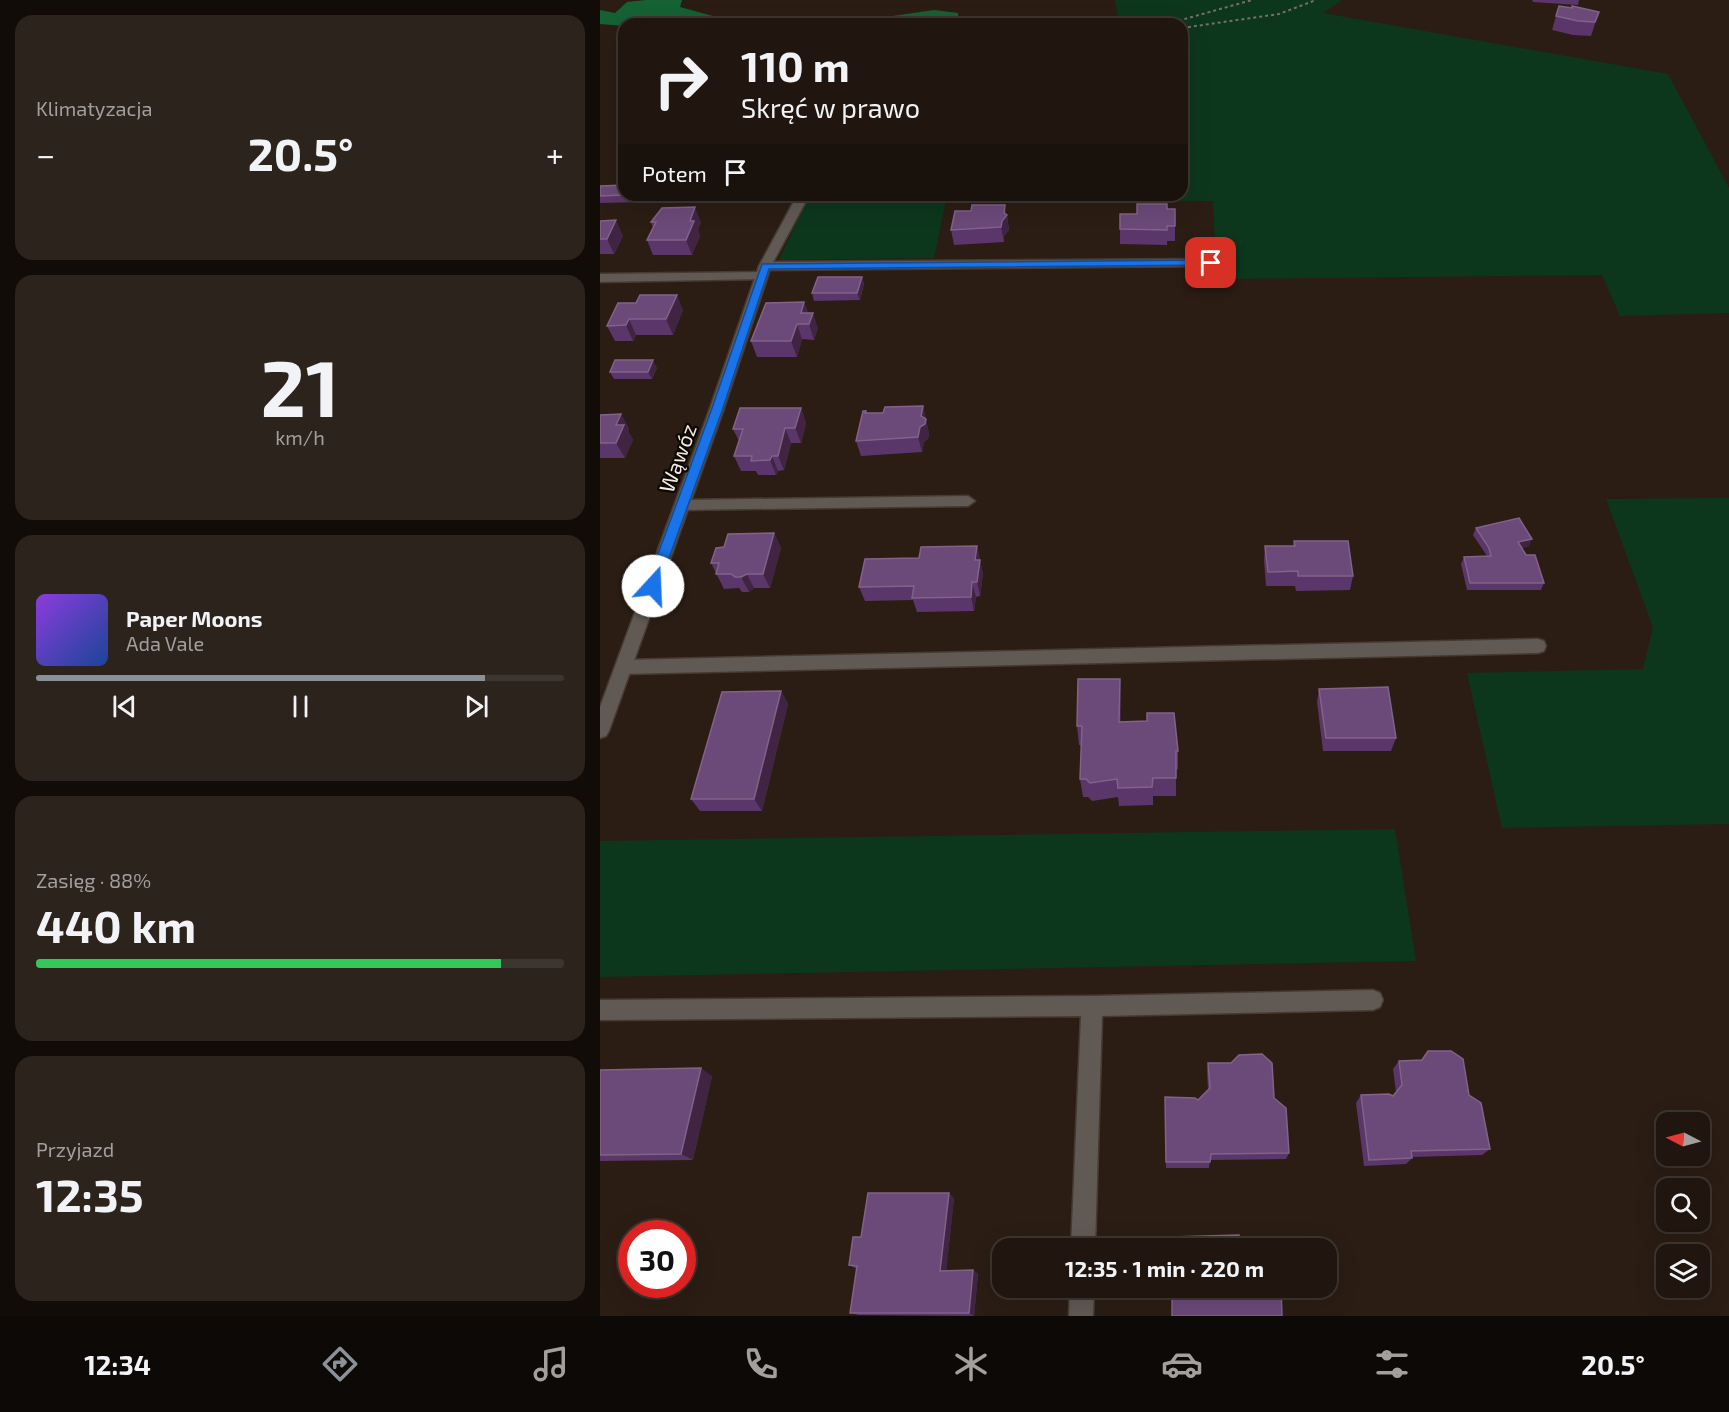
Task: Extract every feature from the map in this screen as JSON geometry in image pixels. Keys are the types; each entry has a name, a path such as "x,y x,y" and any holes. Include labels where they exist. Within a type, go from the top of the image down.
{"street":[{"name":"Wąwóz","path":"600,731 682,505 763,271 799,203"},
{"path":"600,279 763,271 1211,263"},
{"path":"682,505 968,501"},
{"path":"624,667 1538,646"},
{"path":"600,1010 1092,1006 1373,1000"},
{"path":"1083,1238 1092,1006"},
{"path":"1081,1316 1082,1298"}],"path":[{"path":"1188,18 1252,0"},
{"path":"1188,27 1279,14 1316,0"}],"green space":[{"path":"682,0 680,7 720,18 618,18 618,26 600,24 600,10 615,13 627,2"},
{"path":"1115,0 1342,0 1323,13 1668,74 1729,188 1729,313 1620,316 1602,275 1217,279 1213,201 1188,201 1188,18 1118,18"},
{"path":"934,10 958,13 958,18 879,18"},
{"path":"946,201 934,258 779,260 806,202"},
{"path":"1729,498 1729,824 1502,828 1467,673 1643,669 1653,627 1606,499"},
{"path":"1395,829 1416,961 600,977 600,841"}],"building":[{"path":"1559,6 1572,8 1572,6 1599,12 1595,22 1578,21 1556,16"},
{"path":"618,185 618,195 600,196 600,186"},
{"path":"1137,204 1167,204 1167,209 1175,209 1175,226 1167,226 1167,230 1120,229 1120,214 1137,214"},
{"path":"972,205 1005,205 1004,213 1007,215 1001,227 951,230 955,211 971,211"},
{"path":"695,207 690,221 694,221 686,240 647,240 656,222 651,222 662,208"},
{"path":"616,220 607,239 600,239 600,221"},
{"path":"818,277 862,277 857,293 812,293"},
{"path":"640,295 677,295 666,319 629,319 626,325 607,326 618,303 636,303"},
{"path":"804,302 801,313 813,313 809,324 797,324 791,341 751,341 766,303"},
{"path":"615,360 653,360 648,372 610,372"},
{"path":"923,406 921,416 926,419 925,424 920,427 918,437 856,441 863,411 883,413 885,407"},
{"path":"740,408 801,408 795,428 785,428 778,456 772,456 770,460 751,461 752,456 734,456 743,429 733,429"},
{"path":"621,414 616,425 624,425 616,443 600,443 600,415"},
{"path":"1519,518 1532,539 1518,542 1526,555 1535,555 1544,583 1470,583 1464,557 1491,556 1489,548 1476,528"},
{"path":"774,533 763,574 735,577 731,574 716,574 719,563 711,563 716,548 724,547 728,534"},
{"path":"1294,541 1348,541 1353,576 1298,576 1298,571 1268,572 1265,546 1295,546"},
{"path":"977,546 975,560 980,560 977,582 972,582 971,597 912,598 914,586 859,587 865,559 919,558 921,547"},
{"path":"1078,679 1120,679 1119,722 1147,721 1147,713 1174,713 1178,751 1176,751 1176,778 1153,778 1152,787 1118,788 1117,779 1090,783 1086,779 1080,779 1082,726 1077,726"},
{"path":"1388,687 1396,738 1326,738 1319,689"},
{"path":"781,691 754,799 691,799 722,692"},
{"path":"1428,1051 1451,1051 1463,1059 1469,1095 1481,1103 1490,1149 1411,1151 1412,1158 1369,1160 1361,1095 1389,1094 1393,1096 1402,1085 1399,1061 1422,1060"},
{"path":"1262,1054 1272,1063 1274,1098 1286,1108 1289,1153 1211,1154 1210,1162 1166,1162 1165,1097 1198,1100 1210,1088 1208,1063 1231,1063 1239,1055"},
{"path":"701,1068 681,1154 600,1155 600,1070"},
{"path":"868,1193 949,1193 940,1271 973,1270 969,1313 850,1313 857,1266 849,1265 853,1237 861,1237"},
{"path":"1239,1235 1239,1238 1171,1238"},
{"path":"1172,1298 1281,1298 1282,1316 1172,1316"}],"route":[{"path":"653,586 765,266 1211,263"}]}
